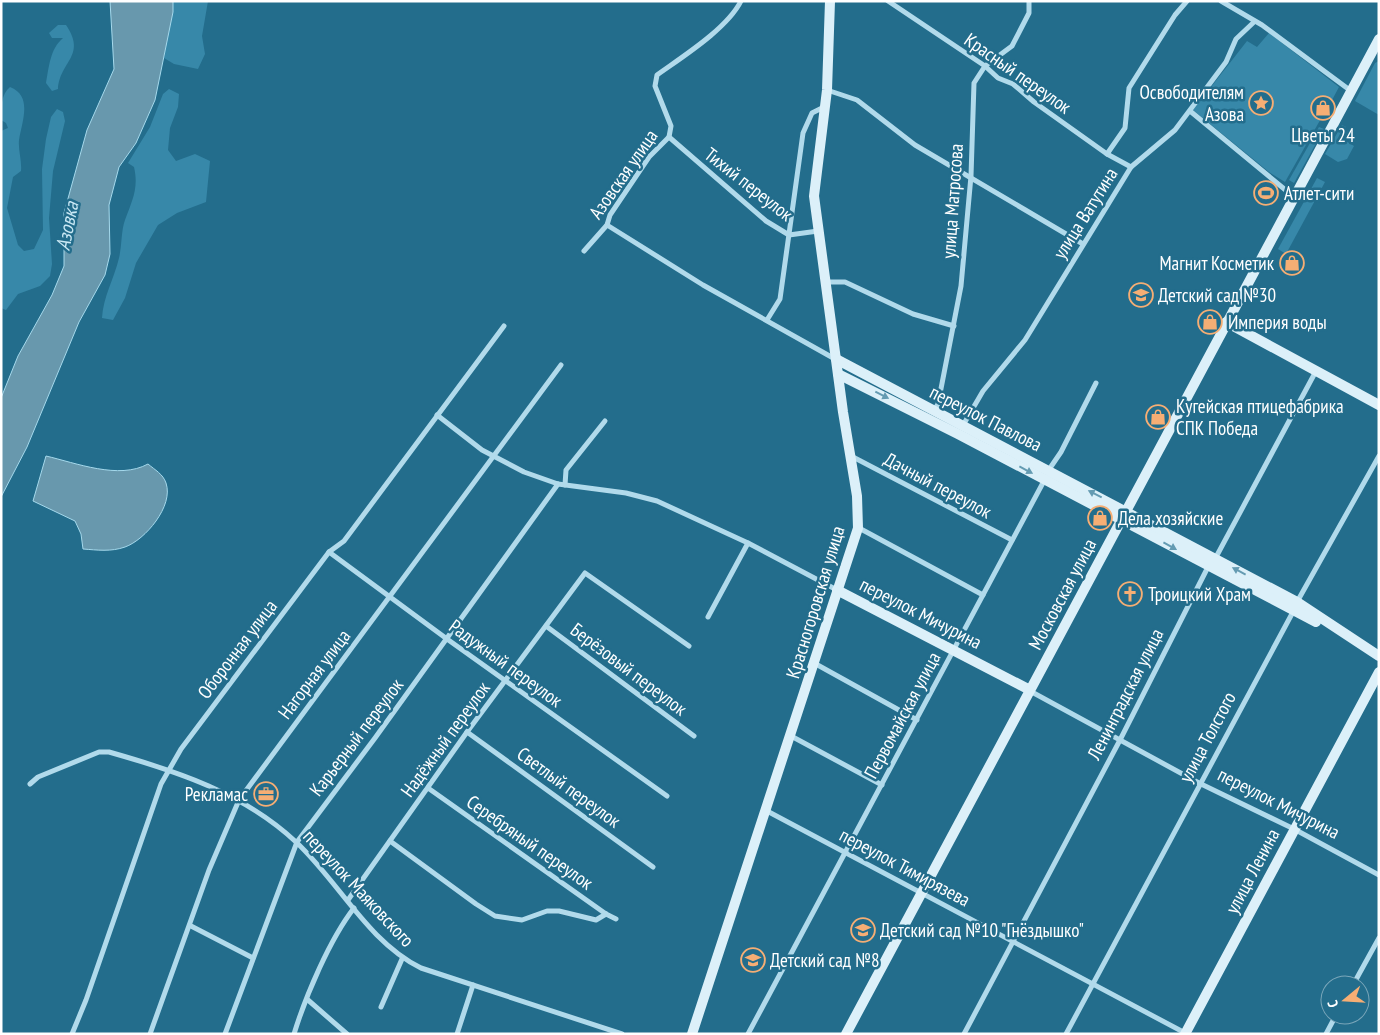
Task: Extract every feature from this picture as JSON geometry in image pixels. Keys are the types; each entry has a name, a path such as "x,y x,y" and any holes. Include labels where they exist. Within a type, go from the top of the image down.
{"street":[{"name":"Азовская улица","path":"584,252 607,225 610,216 627,188 649,157 669,137 671,126 655,86 657,75 702,42 738,9 741,1"},
{"name":"Красногоровская улица","path":"692,1034 767,811 858,528 857,496 814,196 826,90 830,1"},
{"name":"Красный переулок","path":"888,1 985,66 998,78 1013,84 1034,102 1107,154 1131,167"},
{"name":"улица Матросова","path":"931,415 938,404 961,286 971,176 974,82 985,66 1012,46 1029,13 1029,1"},
{"path":"1107,154 1125,128 1129,88 1175,15 1187,1"},
{"path":"1221,1 1254,22 1351,91"},
{"name":"улица Ватутина","path":"960,430 983,391 1025,340 1131,167 1175,130 1226,62 1236,39 1254,22"},
{"name":"Московская улица","path":"846,1034 1379,38"},
{"path":"826,90 857,100 915,145 971,176 1083,244"},
{"path":"767,320 780,300 803,133 812,113 824,107"},
{"path":"1190,110 1294,197"},
{"name":"Тихий переулок","path":"669,137 766,221 789,235 818,231"},
{"name":"переулок Павлова","path":"607,225 703,285 836,359 931,415 1046,475 1121,520 1207,566 1295,607"},
{"path":"825,282 845,282 913,314 954,326"},
{"path":"1226,322 1379,406"},
{"name":"Оборонная улица","path":"72,1034 161,784 181,748 329,552 344,541 504,326"},
{"name":"Нагорная улица","path":"150,1034 191,926 209,870 239,800 561,365"},
{"name":"Ленинградская улица","path":"964,1034 1011,941 1120,740 1207,566 1216,559 1316,371"},
{"name":"переулок Павлова","path":"838,374 931,415"},
{"name":"Первомайская улица","path":"748,1034 1046,475 1062,452 1096,383"},
{"name":"переулок Мичурина","path":"437,415 493,456 524,472 558,484 626,493 656,502 748,543 1030,690 1200,783 1294,829 1379,875"},
{"path":"565,485 566,470 605,422"},
{"name":"Дачный переулок","path":"851,455 1012,540"},
{"name":"улица Толстого","path":"1066,1034 1295,607 1379,456"},
{"name":"переулок Павлова","path":"1046,475 1126,510 1216,559 1379,656"},
{"name":"Карьерный переулок","path":"224,1034 296,842 447,639 558,484"},
{"path":"858,528 983,595"},
{"path":"708,617 748,543"},
{"name":"Радужный переулок","path":"329,552 666,796"},
{"name":"Надёжный переулок","path":"348,900 585,573 689,646"},
{"name":"Берёзовый переулок","path":"546,626 694,736"},
{"path":"814,663 917,720"},
{"name":"улица Ленина","path":"1186,1033 1379,672"},
{"name":"Светлый переулок","path":"468,732 653,867"},
{"path":"790,736 882,785"},
{"name":"переулок Маяковского","path":"30,784 38,777 99,752 108,752 170,770 239,800 257,810 296,842 378,935 402,959 421,968 622,1034"},
{"name":"Серебряный переулок","path":"428,788 606,914 616,919"},
{"name":"переулок Тимирязева","path":"767,811 1186,1033"},
{"path":"390,841 495,916 522,920 547,911 559,911 596,920 606,914"},
{"path":"294,1034 340,926 354,908"},
{"path":"191,926 253,958"},
{"path":"1359,975 1379,938"},
{"path":"381,1008 402,959"},
{"path":"457,1034 473,985"},
{"path":"308,1000 348,1034"}],"shaded area":[{"path":"173,1 208,1 202,36 205,54 198,69 174,64 164,58"},
{"path":"58,25 66,25 74,44 71,58 60,79 58,89 52,91 46,83 49,65 55,47 63,38 52,38 49,33"},
{"path":"1269,33 1339,87 1331,102 1324,98 1316,110 1323,115 1285,182 1269,172 1193,110 1247,41 1257,47"},
{"path":"1379,61 1379,115 1355,101 1375,63"},
{"path":"10,87 22,96 24,117 19,140 21,171 13,177 7,208 18,245 24,251 34,249 43,230 42,169 51,117 57,109 63,112 65,121 53,171 49,218 52,264 50,276 40,286 18,294 6,310 1,308 1,131 8,128 6,123 1,120 1,107 3,98"},
{"path":"169,89 179,94 178,107 170,128 168,150 176,161 195,154 210,161 206,202 177,213 158,225 136,263 125,298 113,320 102,318 104,303 119,258 124,224 135,188 134,167 128,163 150,127 163,94"},
{"path":"1342,125 1346,127 1343,139 1354,146 1347,159 1338,162 1325,154"},
{"path":"1319,127 1324,129 1294,183 1289,180"},
{"path":"1317,178 1325,182 1286,254 1278,249"}],"water":[{"name":"Азовка","path":"110,1 173,1 173,12 155,100 136,143 119,167 109,205 110,254 105,275 79,322 27,447 1,497 1,398 18,356 52,295 64,266 64,213 87,130 114,69"},
{"path":"46,456 97,469 137,469 148,464 161,475 166,483 166,502 162,512 149,530 125,547 109,550 83,549 81,534 75,521 33,501"}],"place":[{"name":"Освободителям Азова","path":"1261,103"},
{"name":"Цветы 24","path":"1323,108"},
{"name":"Атлет-сити","path":"1266,193"},
{"name":"Магнит Косметик","path":"1292,263"},
{"name":"Детский сад №30","path":"1141,295"},
{"name":"Империя воды","path":"1210,322"},
{"name":"Кугейская птицефабрика СПК Победа","path":"1158,417"},
{"name":"Дела хозяйские","path":"1100,518"},
{"name":"Троицкий Храм","path":"1130,594"},
{"name":"Рекламас","path":"266,794"},
{"name":"Детский сад №10 \"Гнёздышко\"","path":"863,930"},
{"name":"Детский сад №8","path":"753,960"}]}
